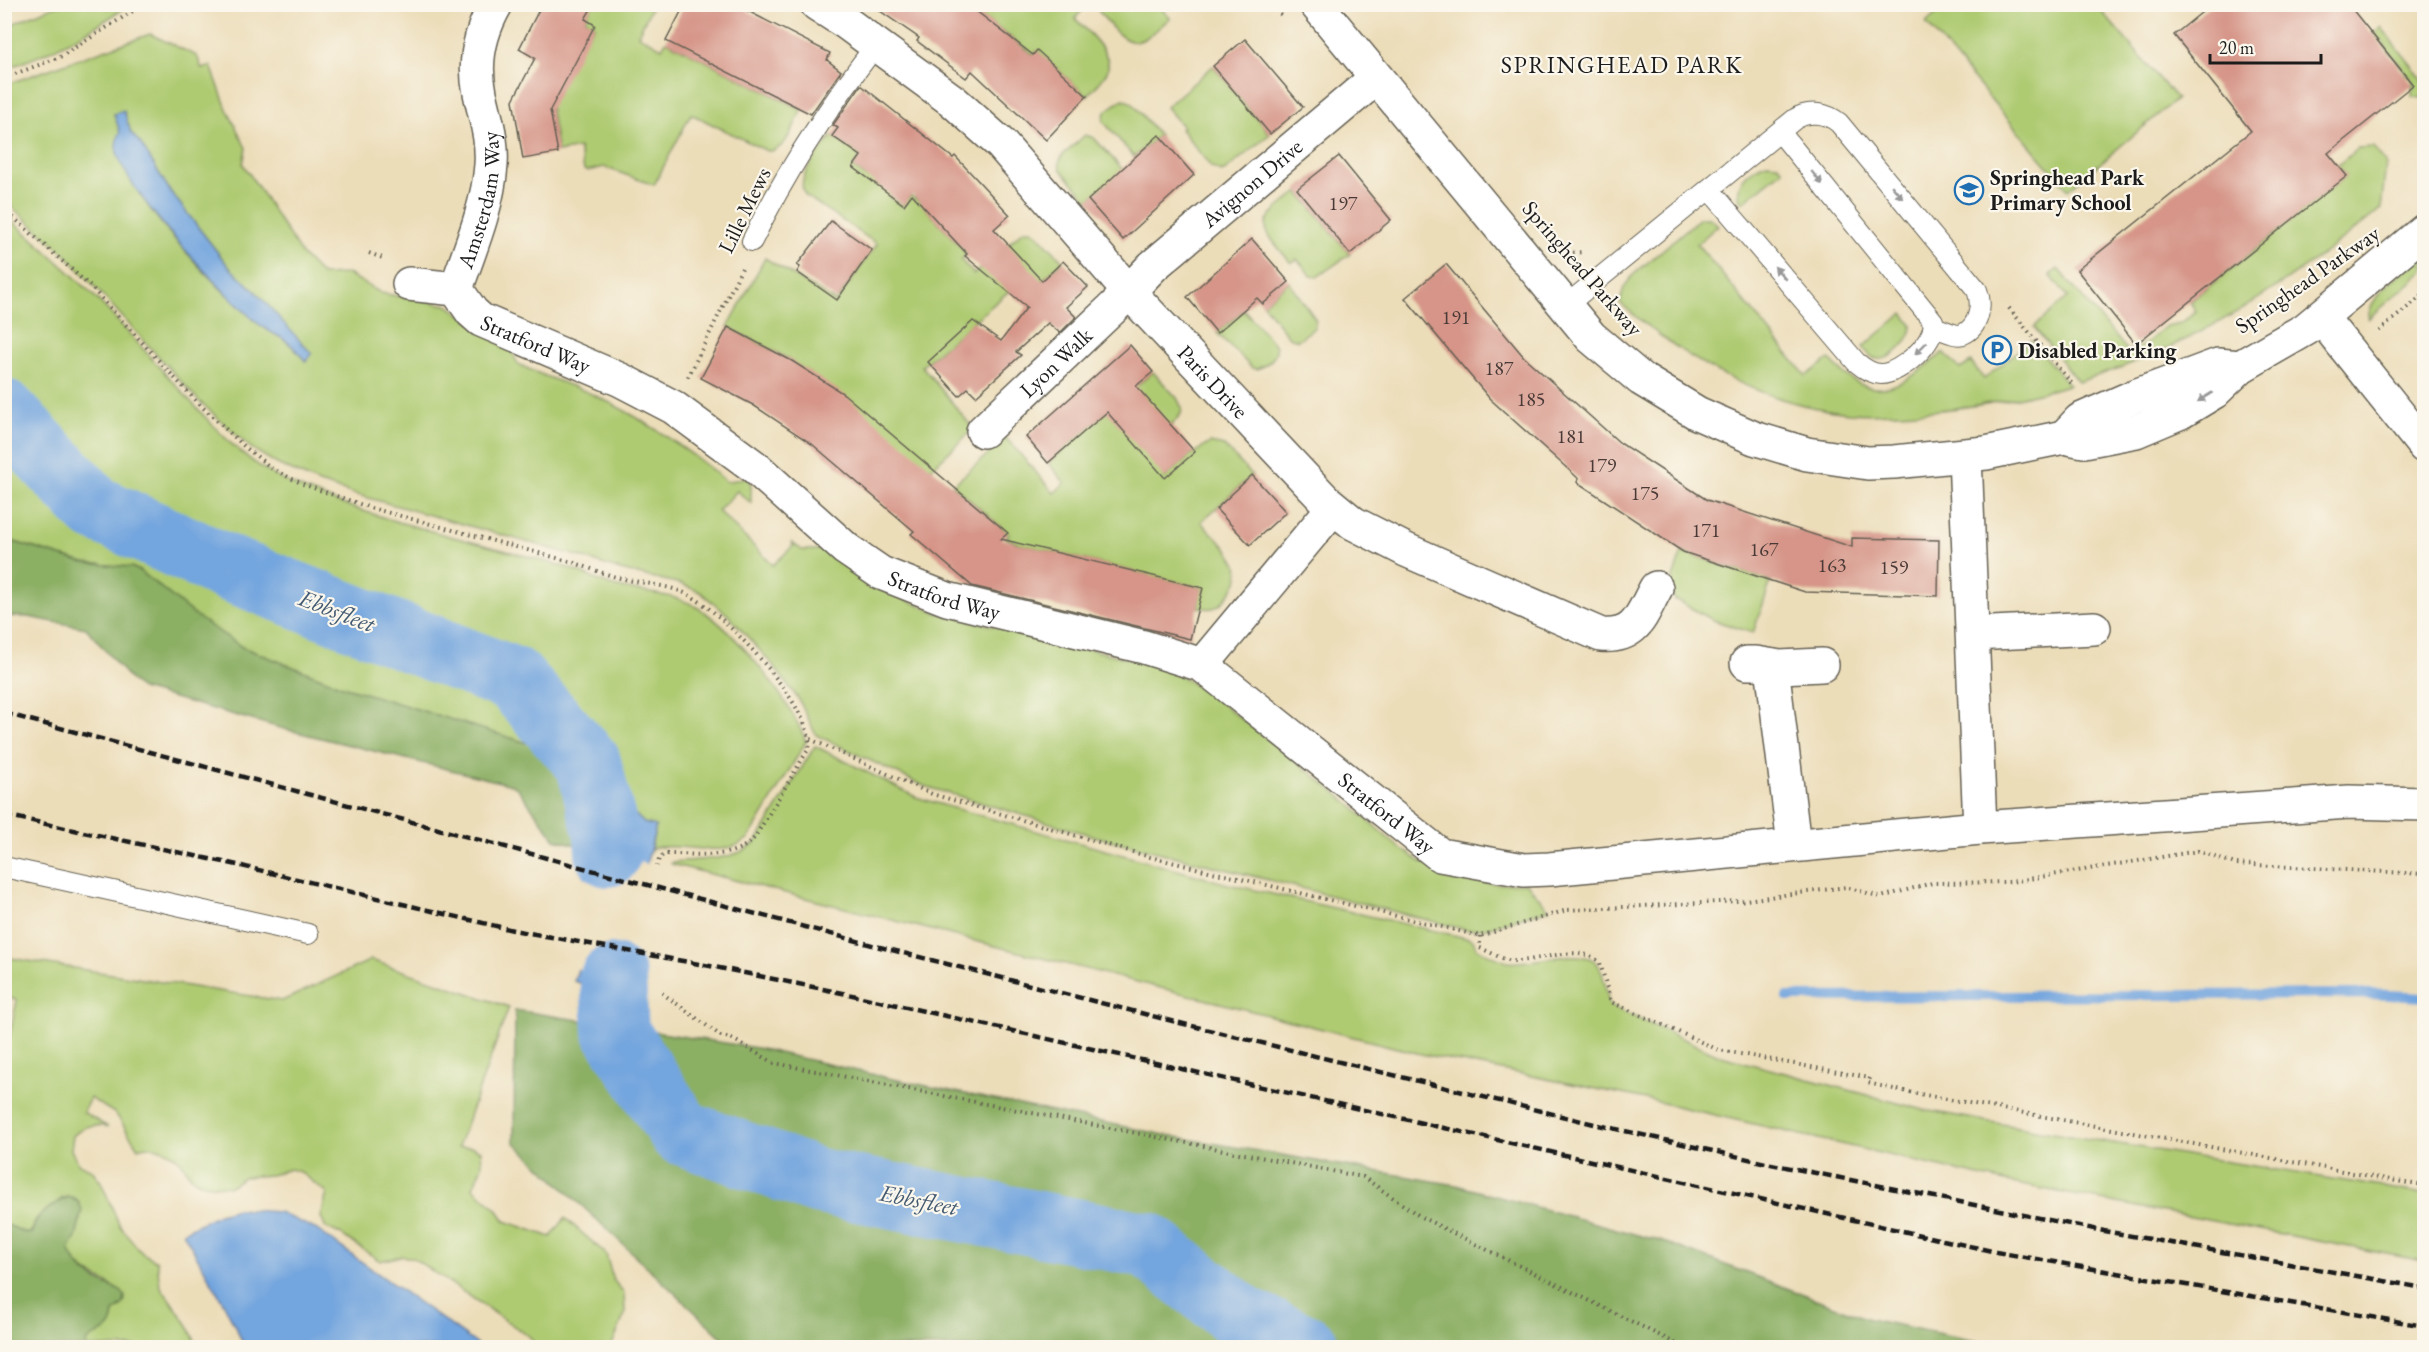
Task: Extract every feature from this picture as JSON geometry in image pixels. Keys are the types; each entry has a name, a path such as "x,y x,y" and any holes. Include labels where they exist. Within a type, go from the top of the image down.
{"street":[{"name":"Amsterdam Way","path":"456,289 479,222 490,176 491,143 476,66 483,32 496,4"},
{"name":"Paris Drive","path":"817,4 953,101 1000,144 1129,292 1333,508 1366,531 1601,635 1613,636 1633,628 1656,588"},
{"name":"Springhead Parkway","path":"1316,4 1564,307 1600,345 1660,392 1714,422 1754,438 1808,454 1868,463 1965,456 2064,437 2084,441 2147,427 2181,412 2214,392 2240,367 2293,337 2321,317 2424,231"},
{"name":"Avignon Drive","path":"1129,292 1153,266 1376,78"},
{"path":"400,273 456,289"},
{"name":"Stratford Way","path":"456,289 472,312 481,320 621,380 673,407 756,468 846,549 880,573 947,599 1144,647 1202,665 1440,855 1524,870 1549,869 1980,828 2349,802 2424,804"},
{"name":"Lyon Walk","path":"983,431 1129,292"},
{"path":"2321,317 2424,444"},
{"path":"1965,456 1980,828"},
{"path":"1202,665 1333,508"},
{"path":"1973,634 2094,628"},
{"path":"1794,845 1759,665 1785,668 1822,665"}],"lane":[{"name":"Lille Mews","path":"752,241 772,201 825,115 876,45"},
{"path":"1564,307 1780,132 1803,115 1817,114 1832,117 1852,138 1976,287 1980,307 1972,326 1961,334 1934,327"},
{"path":"1710,189 1863,368 1873,373 1883,374 1897,369 1927,343 1934,327 1930,317 1780,132"},
{"path":"4,867 308,934"}],"path":[{"path":"4,12 22,4"},
{"path":"4,78 70,52 144,4"},
{"path":"1273,4 1286,20"},
{"path":"4,209 91,287 195,401 274,470 305,485 371,508 572,562 600,573 689,595 712,610 756,653 797,711 810,739 932,794 1150,857 1480,936 1567,910 1738,901 1846,886 1881,897 1932,883 2010,882 2198,851 2235,864 2424,873"},
{"name":"Lille Mews","path":"673,407 751,250 752,241"},
{"path":"369,253 400,273"},
{"name":"Springhead Parkway","path":"1566,253 1592,284"},
{"path":"2350,355 2424,294"},
{"path":"2008,307 2074,388"},
{"path":"657,866 659,858 665,854 708,855 747,845 755,837 803,758 810,739"},
{"path":"1480,936 1480,948 1511,960 1562,954 1582,955 1596,959 1600,963 1611,1002 1719,1050 1870,1078 1868,1083 1898,1090 2424,1186"},
{"path":"662,993 721,1036 731,1038 774,1063 1363,1177 1421,1216 1685,1347"}],"green space":[{"path":"653,4 638,35 662,48 666,41 802,110 784,143 774,150 767,151 691,114 654,185 604,167 584,170 579,148 558,152 549,100 595,25 585,19 593,5"},
{"path":"57,5 130,5 70,41 5,69 5,27"},
{"path":"967,5 1088,5 1075,18 1104,51 1108,67 1106,74 1087,96 1037,51 1033,54"},
{"path":"1094,5 1158,5 1170,18 1144,39 1137,42 1129,41 1109,25"},
{"path":"1946,5 2096,5 2177,99 2068,190 1926,23"},
{"path":"2381,27 2424,81 2424,98 2412,97 2413,81 2374,33"},
{"path":"150,34 197,56 202,69 211,66 227,109 246,148 243,164 302,255 322,275 348,274 381,293 447,305 511,350 518,364 596,396 631,414 680,446 727,482 746,477 751,484 751,503 737,491 718,511 773,565 793,546 792,543 802,550 824,550 886,591 935,612 1147,663 1181,676 1221,703 1415,858 1434,869 1463,879 1498,884 1526,883 1549,909 1487,928 1467,930 1094,836 924,786 816,735 799,700 772,664 728,615 700,592 681,584 620,570 354,494 319,483 277,464 251,448 199,401 64,253 5,201 4,85","holes":["124,111 131,133 141,144 170,191 229,267 312,354 306,361 290,344 260,325 222,290 160,221 128,175 118,154 120,130 114,115"]},
{"path":"1213,66 1270,134 1221,172 1211,167 1166,107"},
{"path":"1123,99 1132,103 1159,135 1134,157 1103,121 1105,112"},
{"path":"1085,135 1094,138 1123,170 1088,200 1061,170 1059,163 1062,156"},
{"path":"832,136 861,156 853,167 866,177 899,186 890,197 902,206 911,196 920,202 967,254 961,260 974,274 1024,230 1032,230 1063,261 1025,296 1015,286 922,366 972,427 971,431 931,469 817,378 783,356 728,327 765,258 836,302 877,244 806,196 803,189 805,173"},
{"path":"2374,147 2386,164 2381,209 2275,288 2201,332 2162,351 2078,382 2034,327 2068,297 2050,275 2058,269 2128,351 2143,346 2166,326 2181,323 2196,311 2190,302 2346,176 2338,165 2358,148"},
{"path":"1767,163 1777,164 1783,170 1742,203 1739,190 1744,178 1754,169"},
{"path":"1298,192 1350,254 1317,277 1311,276 1297,259 1291,263 1267,232 1268,218"},
{"path":"4,214 97,299 233,445 275,476 356,509 559,565 620,588 663,595 683,601 708,615 725,629 742,646 774,686 788,706 806,742 749,838 738,845 726,848 665,847 653,848 650,852 656,826 644,823 618,798 602,799 591,809 562,764 537,746 342,686 242,647 196,616 140,571 131,567 84,563 5,539"},
{"path":"1700,218 1709,218 1718,225 1697,244 1806,376 1829,359 1860,384 1874,388 1887,387 1914,375 1944,352 1960,369 1971,362 1984,379 2031,340 2069,385 2017,398 1966,407 1879,414 1859,414 1817,408 1755,390 1698,361 1645,324 1620,303 1624,287 1633,275"},
{"path":"2424,255 2424,271 2368,319 2370,309 2381,291"},
{"path":"1289,282 1316,320 1314,328 1298,340 1289,337 1263,304"},
{"path":"1244,310 1276,346 1271,360 1257,369 1252,368 1217,333"},
{"path":"1903,313 1912,325 1909,336 1901,348 1883,359 1871,356 1863,347"},
{"path":"1153,372 1177,398 1182,408 1181,414 1171,426 1165,478 1195,452 1210,443 1224,446 1252,475 1201,522 1232,555 1238,571 1235,586 1223,602 1214,608 1198,607 1202,588 1020,544 1006,538 1009,534 953,485 1006,438 1054,493 1065,483 1048,463"},
{"path":"4,539 84,563 131,567 140,571 196,616 242,647 342,686 543,748 567,770 590,809 593,818 580,846 555,839 518,789 512,785 284,729 142,689 133,683 86,628 28,617 5,616"},
{"path":"1682,552 1771,581 1753,633 1713,620 1674,599 1671,583"},
{"path":"815,746 916,797 1228,884 1471,939 1478,949 1508,962 1570,956 1592,960 1601,970 1610,1006 1721,1056 1924,1110 2424,1194 2424,1261 2001,1181 1632,1096 1421,1054 671,864 672,862 730,856 750,846 758,839"},
{"path":"4,957 282,1001 371,960 509,1007 458,1147 473,1147 481,1151 482,1166 473,1188 497,1209 505,1221 551,1237 565,1218 606,1254 613,1280 624,1293 625,1314 611,1347 537,1347 530,1337 413,1258 402,1256 380,1261 340,1234 325,1227 321,1217 327,1193 300,1172 290,1169 271,1175 244,1177 229,1187 200,1183 193,1179 181,1161 170,1153 153,1147 138,1148 116,1114 90,1098 83,1112 108,1127 93,1126 81,1130 73,1136 71,1150 79,1164 92,1170 101,1182 120,1226 142,1253 157,1261 160,1286 187,1324 198,1347 87,1347 86,1342 108,1328 114,1312 125,1300 120,1292 88,1272 73,1258 69,1248 79,1225 80,1207 77,1200 72,1197 61,1199 37,1218 32,1231 28,1234 5,1224 5,1058 17,1000 5,997"},
{"path":"515,1010 757,1048 893,1079 1165,1135 1456,1185 1667,1243 1869,1319 2005,1347 732,1347 514,1142"},
{"path":"69,1197 77,1200 82,1209 76,1238 69,1248 72,1256 90,1275 121,1291 125,1296 124,1303 114,1312 111,1325 86,1342 87,1347 5,1347 5,1224 31,1233 39,1216"}],"water":[{"path":"124,111 131,133 141,144 170,191 229,267 255,291 312,354 306,362 289,343 260,325 200,267 134,186 121,163 116,145 120,132 114,114"},
{"path":"618,798 644,823 656,826 617,981 603,997 599,1008 585,1003 588,986 574,981 578,969 580,846 591,826 593,818 591,809 602,799"},
{"path":"237,1209 279,1212 317,1230 481,1347 245,1347 225,1306 183,1232 219,1214"}],"pier":[{"path":"577,845 651,865 621,978 575,968 573,906"}],"building":[{"path":"542,4 594,4 585,19 595,25 550,110 558,153 523,159 513,100 535,58 519,49"},
{"path":"685,4 734,4 830,53 827,60 841,71 811,114 666,41"},
{"path":"870,4 967,4 1033,55 1037,50 1087,96 1046,140 972,71 966,78 917,41 919,38"},
{"path":"2212,4 2348,4 2413,85 2328,153 2347,176 2136,344 2077,270 2251,131 2174,35"},
{"path":"1245,39 1303,107 1270,134 1213,66"},
{"path":"861,85 953,158 955,156 1010,215 994,229 1042,281 1063,261 1088,287 1066,307 1076,317 1060,333 1048,323 1016,352 1021,355 976,396 968,388 959,396 928,362 973,321 1001,341 1027,307 965,256 967,254 912,194 904,205 853,167 861,156 832,136 838,128 833,125"},
{"path":"1159,135 1194,175 1123,240 1088,200"},
{"path":"1339,156 1391,220 1350,254 1297,189"},
{"path":"831,221 872,250 837,300 797,272 800,267 797,265"},
{"path":"1252,239 1289,282 1263,304 1257,298 1217,333 1187,297"},
{"path":"1446,264 1524,357 1620,443 1707,500 1852,547 1852,538 1939,540 1938,596 1805,592 1683,552 1577,482 1579,479 1490,399 1405,298"},
{"path":"728,327 792,361 844,394 1008,533 1001,539 1203,588 1190,639 972,586 911,534 914,531 812,444 753,405 701,378"},
{"path":"1130,345 1153,372 1136,386 1195,452 1165,478 1107,412 1048,463 1026,437"},
{"path":"1252,475 1286,512 1250,545 1216,509"}],"waterway":[{"name":"Ebbsfleet","path":"4,412 95,508 230,569 514,680 588,762 607,835 608,854"},
{"name":"Ebbsfleet","path":"613,977 616,1032 681,1132 817,1181 1147,1245 1243,1319 1307,1348"},
{"path":"1787,997 2371,994 2424,997"}],"railway":[{"path":"4,713 876,946 1590,1123 1766,1163 2104,1231 2424,1288"},
{"path":"4,815 233,864 513,930 857,996 1996,1252 2424,1326"}],"place":[{"name":"Springhead Park Primary School","path":"1969,190"},
{"name":"Disabled Parking","path":"1997,350"}],"district":[{"name":"SPRINGHEAD PARK","path":"1622,65"}]}
